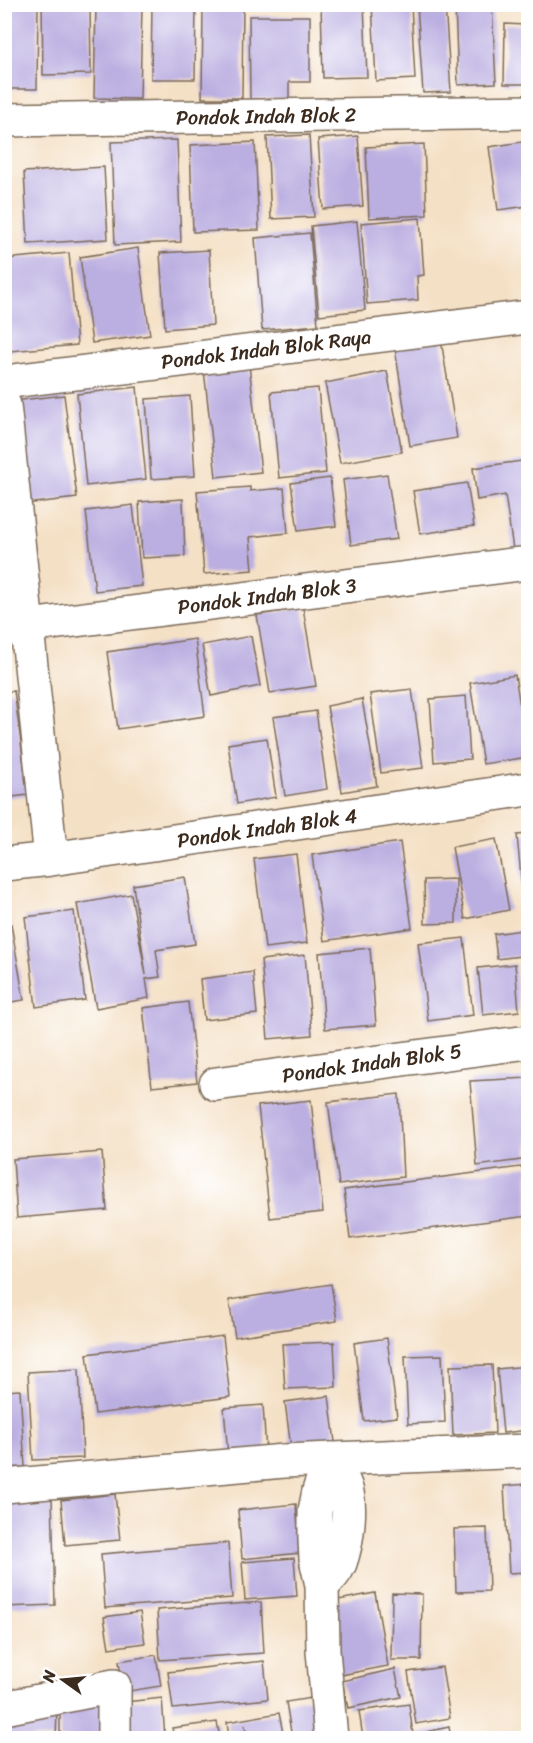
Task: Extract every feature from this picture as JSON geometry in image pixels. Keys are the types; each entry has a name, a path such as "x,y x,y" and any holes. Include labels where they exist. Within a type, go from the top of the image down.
{"street":[{"name":"Pondok Indah Blok 2","path":"4,120 528,112"},
{"name":"Pondok Indah Blok Raya","path":"4,382 528,317"},
{"path":"4,405 16,628 51,859"},
{"name":"Pondok Indah Blok 3","path":"16,628 528,563"},
{"name":"Pondok Indah Blok 4","path":"4,864 528,789"},
{"name":"Pondok Indah Blok 5","path":"216,1084 528,1042"},
{"path":"4,1486 284,1461 331,1465 528,1451"},
{"path":"331,1465 321,1485 315,1511 316,1559 322,1585 323,1651 331,1738"},
{"path":"4,1707 114,1686 114,1738"}],"building":[{"path":"4,4 38,4 37,89 4,89"},
{"path":"42,4 90,4 91,74 43,75"},
{"path":"96,4 142,4 140,99 94,98"},
{"path":"152,4 196,4 195,79 151,79"},
{"path":"321,4 364,4 367,77 323,78"},
{"path":"372,4 411,4 415,79 376,81"},
{"path":"417,4 445,4 451,92 423,93"},
{"path":"455,4 492,4 496,83 458,85"},
{"path":"203,5 243,5 242,98 202,98"},
{"path":"249,16 310,16 310,82 289,82 289,99 250,99"},
{"path":"505,24 525,25 525,36 528,36 528,84 504,84"},
{"path":"309,135 314,217 271,219 267,137"},
{"path":"358,136 363,206 323,209 318,139"},
{"path":"177,140 181,242 115,245 111,142"},
{"path":"528,141 528,206 498,210 489,147"},
{"path":"255,142 259,230 193,232 190,145"},
{"path":"424,144 427,215 369,218 366,147"},
{"path":"104,167 108,239 28,244 24,172"},
{"path":"420,218 424,275 417,276 418,300 367,304 361,223"},
{"path":"357,221 365,310 319,315 311,226"},
{"path":"310,233 318,325 262,330 255,238"},
{"path":"138,248 150,335 92,343 80,257"},
{"path":"209,250 213,325 165,329 160,253"},
{"path":"69,253 77,345 10,351 4,290 4,259"},
{"path":"441,340 457,438 410,446 395,348"},
{"path":"249,364 261,472 216,477 204,370"},
{"path":"387,371 402,452 340,463 325,383"},
{"path":"137,387 146,479 86,486 77,394"},
{"path":"318,388 326,473 279,478 271,392"},
{"path":"64,395 77,498 25,504 13,401"},
{"path":"190,396 195,476 151,479 146,399"},
{"path":"528,460 528,546 513,549 505,495 477,500 473,468"},
{"path":"387,474 397,539 351,545 343,480"},
{"path":"330,478 336,526 298,531 291,483"},
{"path":"467,483 474,526 420,534 413,491"},
{"path":"250,487 250,491 284,488 288,533 250,537 253,570 204,574 197,491"},
{"path":"183,499 185,556 142,558 139,502"},
{"path":"133,505 142,586 95,591 86,511"},
{"path":"303,608 316,686 270,693 257,615"},
{"path":"251,636 260,686 211,696 202,645"},
{"path":"195,639 205,716 118,729 107,652"},
{"path":"515,675 528,757 483,764 470,683"},
{"path":"412,689 423,768 381,773 370,694"},
{"path":"14,691 28,795 4,798 4,692"},
{"path":"466,696 470,759 434,762 430,699"},
{"path":"362,699 377,786 342,792 327,706"},
{"path":"316,711 327,789 285,796 273,717"},
{"path":"267,738 276,797 237,804 228,744"},
{"path":"528,834 528,909 524,909 517,835"},
{"path":"496,839 509,910 465,919 452,847"},
{"path":"400,842 412,928 324,941 312,855"},
{"path":"296,854 307,943 265,948 254,859"},
{"path":"185,877 195,944 156,950 160,977 146,979 149,998 96,1008 77,904 131,894 146,975 133,885"},
{"path":"456,879 456,923 425,924 424,880"},
{"path":"74,911 85,1000 36,1007 25,917"},
{"path":"11,924 24,1000 5,1003 5,926"},
{"path":"528,929 528,955 497,959 494,934"},
{"path":"464,938 473,1015 428,1021 418,943"},
{"path":"370,948 376,1025 325,1029 319,953"},
{"path":"305,955 312,1035 268,1039 261,960"},
{"path":"515,964 519,1011 483,1015 478,968"},
{"path":"253,972 257,1014 204,1020 200,979"},
{"path":"188,1002 197,1082 152,1087 143,1008"},
{"path":"528,1078 528,1159 477,1166 470,1081"},
{"path":"399,1094 403,1177 339,1185 328,1102"},
{"path":"311,1100 323,1212 270,1218 258,1106"},
{"path":"102,1152 107,1210 17,1218 13,1159"},
{"path":"528,1166 528,1216 350,1239 344,1190"},
{"path":"331,1284 337,1321 235,1337 229,1300"},
{"path":"223,1336 230,1397 95,1414 87,1354"},
{"path":"387,1338 397,1417 364,1421 354,1343"},
{"path":"334,1342 336,1387 285,1389 282,1344"},
{"path":"442,1355 445,1422 408,1424 405,1356"},
{"path":"492,1365 495,1433 453,1435 450,1366"},
{"path":"528,1366 528,1430 503,1433 497,1369"},
{"path":"79,1369 83,1458 33,1460 28,1372"},
{"path":"20,1390 25,1467 4,1468 4,1391"},
{"path":"329,1396 336,1450 292,1456 285,1402"},
{"path":"263,1405 266,1452 228,1455 224,1408"},
{"path":"528,1484 528,1572 509,1573 504,1486"},
{"path":"115,1494 120,1540 65,1545 61,1500"},
{"path":"52,1497 55,1605 4,1607 4,1499"},
{"path":"296,1504 300,1553 242,1559 238,1510"},
{"path":"487,1528 489,1591 456,1592 454,1529"},
{"path":"228,1543 232,1598 105,1608 101,1554"},
{"path":"294,1558 297,1596 245,1600 242,1562"},
{"path":"375,1593 388,1666 341,1675 328,1602"},
{"path":"392,1593 422,1594 421,1660 391,1660"},
{"path":"261,1602 264,1653 160,1660 157,1610"},
{"path":"140,1612 145,1643 109,1648 104,1617"},
{"path":"156,1655 161,1686 123,1692 119,1661"},
{"path":"264,1661 268,1699 173,1709 168,1672"},
{"path":"442,1667 450,1718 416,1724 408,1672"},
{"path":"395,1669 401,1697 348,1708 342,1681"},
{"path":"317,1697 323,1738 292,1738 286,1702"},
{"path":"162,1698 165,1738 119,1738 116,1703"},
{"path":"60,1700 110,1700 109,1738 60,1738"},
{"path":"409,1704 413,1735 363,1738 359,1711"},
{"path":"7,1710 57,1711 56,1738 7,1738"},
{"path":"279,1713 284,1738 247,1738 245,1725 246,1738 229,1738 227,1722"},
{"path":"217,1722 220,1738 174,1738 172,1728"},
{"path":"449,1727 451,1738 413,1738 413,1735"}]}
